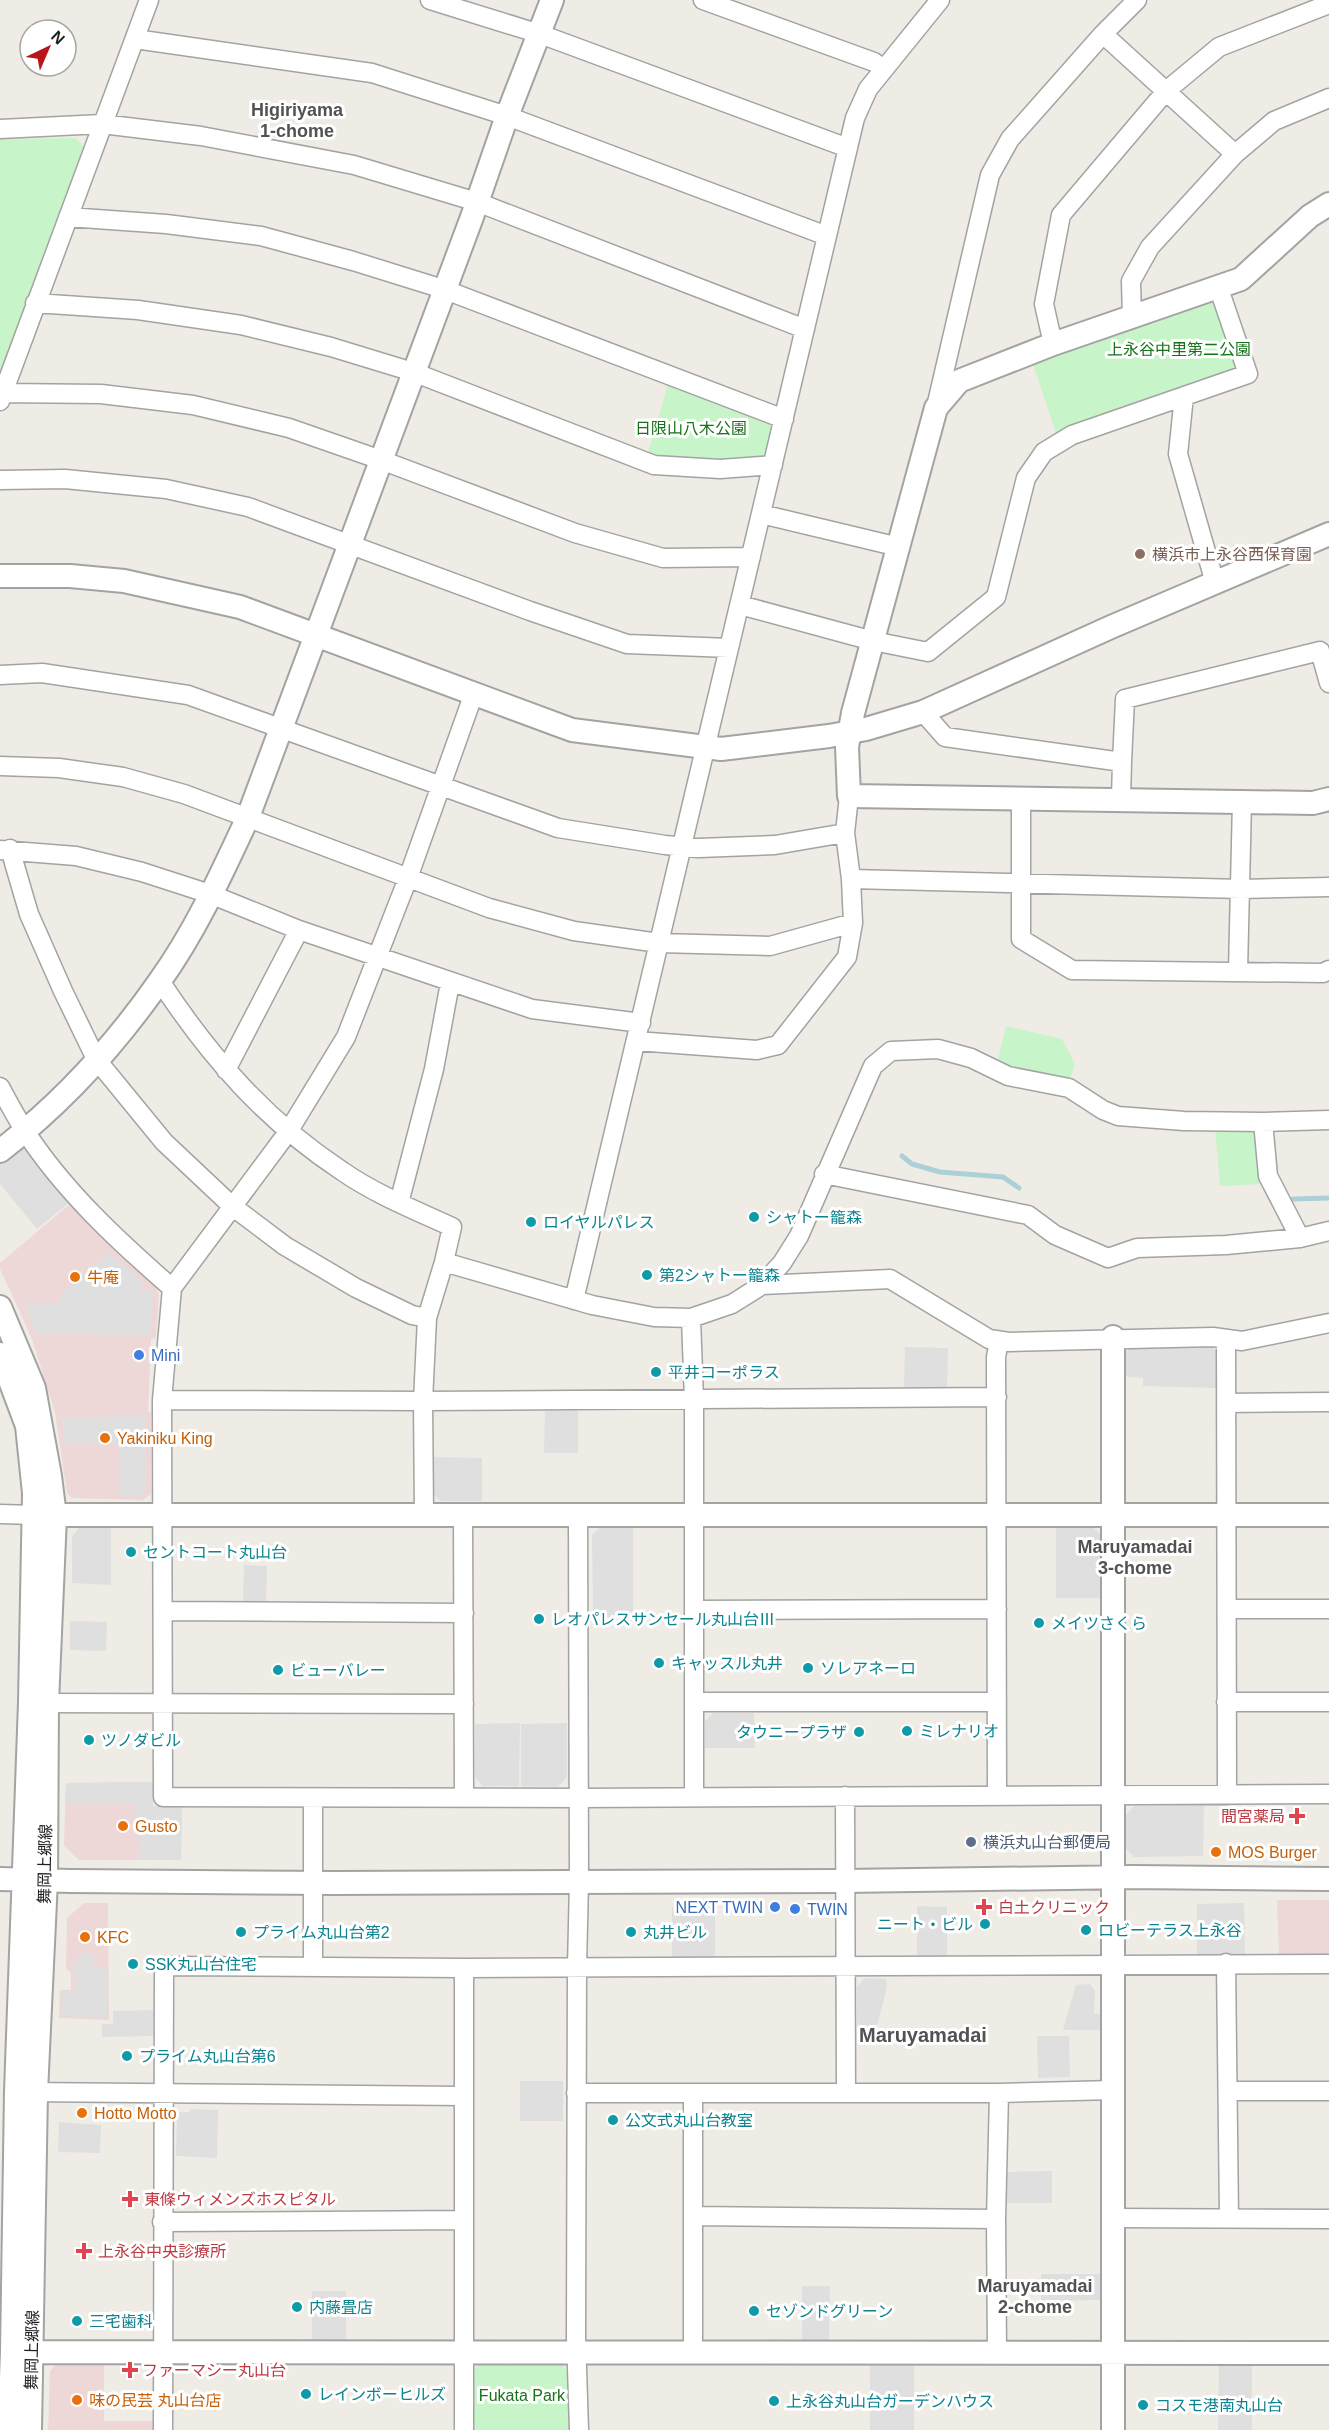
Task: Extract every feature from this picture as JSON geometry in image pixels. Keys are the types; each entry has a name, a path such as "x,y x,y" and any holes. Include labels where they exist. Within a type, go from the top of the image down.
{"street":[{"path":"149,0 2,397 101,394 193,405 289,428 575,533 663,558 751,558"},
{"path":"430,0 540,34 848,148"},
{"path":"0,1151 25,1132 62,1098 160,981 210,894 248,817 552,0"},
{"path":"703,0 874,62 884,69"},
{"path":"574,1300 855,118 868,89 940,0"},
{"path":"636,1041 757,1050 778,1045 847,957 853,923 851,879 845,833 849,796 848,732 936,408 990,175 1010,139 1103,34 1137,0"},
{"path":"1053,344 1044,303 1061,215 1166,91 1219,47 1329,4"},
{"path":"1103,34 1235,154"},
{"path":"135,39 372,73 507,116 827,236"},
{"path":"1132,318 1131,281 1150,247 1235,154 1274,121 1329,98"},
{"path":"0,129 102,124 201,136 354,165 477,202 805,329"},
{"path":"936,408 959,381 1053,344 1240,279 1310,216 1329,204"},
{"path":"68,217 166,224 261,236 353,261 443,289 783,419"},
{"path":"740,605 873,641 928,652 996,597 1026,478 1044,452 1072,435 1248,374 1218,286"},
{"path":"35,303 138,310 241,325 330,347 413,372 654,465 720,469 773,465"},
{"path":"1184,396 1178,454 1215,583"},
{"path":"0,480 65,479 166,489 248,507 627,644 729,648"},
{"path":"761,514 899,547"},
{"path":"0,576 70,576 124,581 240,607 572,730 706,748 732,748 866,729 923,712 1329,534"},
{"path":"1121,799 1125,699 1320,651 1329,683"},
{"path":"0,675 42,673 188,695 558,828 699,848 775,845 845,833"},
{"path":"474,693 408,878 346,1037 288,1132 172,1288 162,1400 163,1797 579,1798 1329,1794"},
{"path":"923,712 945,737 1122,762"},
{"path":"0,766 59,768 123,777 184,794 489,908 574,931 659,943 770,946 853,923"},
{"path":"849,796 1313,803 1329,800"},
{"path":"1021,799 1021,939 1072,970 1323,973 1329,970"},
{"path":"1238,971 1242,801"},
{"path":"427,1318 412,1315 356,1288 285,1246 232,1206 164,1142 96,1059 29,914 5,850 75,856 142,872 210,894 299,930 532,1009 640,1023"},
{"path":"851,879 1241,889 1329,887"},
{"path":"226,1070 299,930"},
{"path":"160,981 192,1030 226,1070 288,1132 343,1172 399,1203 452,1227 427,1318 423,1401 424,1516"},
{"path":"399,1203 434,1069 450,983"},
{"path":"444,1262 574,1300 654,1317 691,1318 732,1305 762,1285 782,1263 799,1236 824,1174 873,1066 891,1051 938,1049 971,1058 1008,1076 1069,1088 1103,1110 1118,1116 1184,1121 1329,1120"},
{"path":"0,1087 25,1132 75,1195 125,1248 172,1288"},
{"path":"1263,1122 1268,1176 1300,1238"},
{"path":"824,1174 1028,1215 1055,1234 1108,1258 1137,1248 1226,1245 1300,1238 1329,1231"},
{"path":"762,1285 890,1279 989,1339 999,1341 1113,1337 1213,1337 1242,1341 1329,1323"},
{"name":"舞岡上郷線","path":"0,1307 34,1389 50,1476 44,1516 38,1703 46,1880 26,2092 15,2352 9,2430"},
{"path":"691,1318 694,1400 694,1797"},
{"path":"1113,1337 1113,2430"},
{"path":"1226,1339 1227,1795"},
{"path":"997,1795 996,1357 999,1341"},
{"name":"舞岡上郷線","path":"0,1354 27,1426 44,1516"},
{"path":"162,1400 423,1401 997,1397"},
{"path":"1226,1402 1329,1402"},
{"path":"0,1514 44,1516 1329,1515"},
{"path":"463,1516 464,1797"},
{"path":"578,1516 579,1882 576,2352 579,2430"},
{"path":"695,1610 997,1609"},
{"path":"1227,1609 1329,1609"},
{"path":"163,1611 464,1613"},
{"path":"695,1702 997,1702"},
{"path":"1226,1702 1329,1702"},
{"path":"38,1703 464,1704"},
{"name":"舞岡上郷線","path":"30,2430 15,2352 7,2209 26,2092 22,1945 11,1879 38,1703"},
{"path":"845,1796 846,2092"},
{"path":"313,1798 313,1967"},
{"path":"11,1879 314,1882 845,1881 1113,1877 1329,1879"},
{"path":"1226,1963 1229,2218"},
{"path":"163,2430 164,1966 464,1968 1329,1964"},
{"path":"464,1968 464,2430"},
{"path":"576,2093 999,2093 1113,2090"},
{"path":"1228,2091 1329,2091"},
{"path":"26,2092 463,2096"},
{"path":"997,2352 996,2219 999,2093"},
{"path":"693,2094 693,2352"},
{"path":"693,2216 996,2219"},
{"path":"1113,2218 1329,2219"},
{"path":"162,2222 464,2220"},
{"path":"15,2352 1329,2353"}],"shaded area":[{"path":"21,1147 26,1147 70,1202 37,1229 0,1184 0,1163"},
{"path":"70,1204 116,1252 155,1285 159,1295 156,1338 151,1339 148,1412 151,1412 151,1494 143,1500 72,1498 67,1493 55,1412 32,1339 0,1269 0,1263"},
{"path":"110,1253 142,1281 142,1293 153,1291 150,1335 36,1334 25,1303 59,1303 61,1293"},
{"path":"1133,1346 1212,1346 1219,1354 1217,1388 1143,1386 1143,1378 1123,1376 1123,1354"},
{"path":"905,1347 948,1348 947,1388 904,1387"},
{"path":"545,1411 578,1411 578,1453 544,1453"},
{"path":"146,1415 146,1489 142,1495 120,1495 120,1443 65,1444 61,1418"},
{"path":"434,1457 482,1458 482,1501 441,1501 433,1494"},
{"path":"82,1525 111,1526 111,1585 72,1583 72,1536"},
{"path":"602,1525 633,1525 633,1617 593,1617 592,1535"},
{"path":"1056,1525 1091,1525 1100,1534 1100,1598 1056,1598"},
{"path":"244,1565 267,1566 266,1601 243,1601"},
{"path":"70,1621 107,1622 106,1651 70,1650"},
{"path":"713,1713 754,1713 755,1748 705,1748 705,1721"},
{"path":"520,1723 519,1786 483,1786 475,1777 475,1724"},
{"path":"567,1723 567,1777 558,1787 521,1786 521,1724"},
{"name":"Gusto","path":"153,1782 153,1806 182,1807 181,1860 79,1860 64,1845 66,1783"},
{"path":"153,1782 153,1806 182,1807 181,1860 139,1860 140,1828 135,1828 135,1804 65,1803 66,1783"},
{"path":"1134,1806 1204,1806 1203,1856 1134,1857 1126,1849 1126,1815"},
{"path":"1277,1900 1329,1900 1329,1956 1279,1955"},
{"path":"84,1903 108,1903 109,2020 59,2018 60,1990 71,1990 71,1973 66,1968 67,1918"},
{"path":"1244,1903 1245,1955 1197,1955 1197,1904"},
{"path":"917,1906 947,1907 947,1958 917,1957"},
{"path":"672,1907 715,1907 715,1958 672,1957"},
{"path":"78,1954 93,1954 93,1967 107,1969 107,2018 61,2016 62,1991 76,1991 77,1973 72,1969 73,1964 77,1964"},
{"path":"865,1978 886,1979 887,1987 876,2030 857,2030 857,1987"},
{"path":"1090,1984 1095,1991 1094,2014 1101,2014 1101,2030 1063,2030 1076,1985"},
{"path":"153,2010 153,2036 102,2037 102,2024 113,2024 113,2011"},
{"path":"1037,2036 1069,2036 1070,2077 1038,2078"},
{"path":"520,2081 563,2081 563,2121 520,2121"},
{"path":"190,2109 218,2110 217,2158 176,2156 177,2112 190,2112"},
{"path":"59,2122 101,2125 100,2153 58,2152"},
{"path":"1052,2171 1052,2203 1006,2203 1006,2172"},
{"path":"1041,2274 1101,2274 1101,2300 1041,2301"},
{"path":"802,2286 830,2286 829,2340 802,2340"},
{"path":"312,2291 346,2291 346,2340 312,2340"},
{"name":"味の民芸 丸山台店","path":"60,2360 104,2362 104,2421 156,2421 156,2430 48,2430 50,2371"},
{"path":"870,2362 914,2362 914,2430 870,2430"},
{"path":"1219,2363 1252,2364 1252,2430 1218,2430"}],"green space":[{"path":"75,138 84,147 0,376 0,139"},
{"name":"上永谷中里第二公園","path":"1213,296 1237,369 1056,433 1032,362"},
{"name":"日限山八木公園","path":"668,384 777,425 765,458 689,462 660,458 648,453"},
{"path":"1006,1026 1062,1039 1075,1064 1069,1082 997,1064"},
{"path":"1215,1128 1257,1129 1263,1184 1220,1186"},
{"name":"Fukata Park","path":"482,2361 558,2361 572,2376 572,2430 472,2430 472,2372"}],"waterway":[{"path":"902,1156 912,1164 940,1172 1003,1177 1019,1188"},
{"path":"1293,1199 1329,1198"}],"place":[{"name":"横浜市上永谷西保育園","path":"1140,554"},
{"name":"シャトー籠森","path":"754,1217"},
{"name":"ロイヤルパレス","path":"531,1222"},
{"name":"第2シャトー籠森","path":"647,1275"},
{"name":"牛庵","path":"75,1277"},
{"name":"Mini","path":"139,1355"},
{"name":"平井コーポラス","path":"656,1372"},
{"name":"Yakiniku King","path":"105,1438"},
{"name":"セントコート丸山台","path":"131,1552"},
{"name":"レオパレスサンセール丸山台Ⅲ","path":"539,1619"},
{"name":"メイツさくら","path":"1039,1623"},
{"name":"キャッスル丸井","path":"659,1663"},
{"name":"ソレアネーロ","path":"808,1668"},
{"name":"ビューバレー","path":"278,1670"},
{"name":"ミレナリオ","path":"907,1731"},
{"name":"タウニープラザ","path":"859,1732"},
{"name":"ツノダビル","path":"89,1740"},
{"name":"間宮薬局","path":"1297,1816"},
{"name":"Gusto","path":"123,1826"},
{"name":"横浜丸山台郵便局","path":"971,1842"},
{"name":"MOS Burger","path":"1216,1852"},
{"name":"NEXT TWIN","path":"775,1907"},
{"name":"白土クリニック","path":"984,1907"},
{"name":"TWIN","path":"795,1909"},
{"name":"ニート・ビル","path":"985,1924"},
{"name":"ロビーテラス上永谷","path":"1086,1930"},
{"name":"プライム丸山台第2","path":"241,1932"},
{"name":"丸井ビル","path":"631,1932"},
{"name":"KFC","path":"85,1937"},
{"name":"SSK丸山台住宅","path":"133,1964"},
{"name":"プライム丸山台第6","path":"127,2056"},
{"name":"Hotto Motto","path":"82,2113"},
{"name":"公文式丸山台教室","path":"613,2120"},
{"name":"東條ウィメンズホスピタル","path":"130,2199"},
{"name":"上永谷中央診療所","path":"84,2251"},
{"name":"内藤畳店","path":"297,2307"},
{"name":"セゾンドグリーン","path":"754,2311"},
{"name":"三宅歯科","path":"77,2321"},
{"name":"ファーマシー丸山台","path":"130,2370"},
{"name":"レインボーヒルズ","path":"306,2394"},
{"name":"味の民芸 丸山台店","path":"77,2400"},
{"name":"上永谷丸山台ガーデンハウス","path":"774,2401"},
{"name":"コスモ港南丸山台","path":"1143,2405"}],"district":[{"name":"Higiriyama 1-chome","path":"297,120"},
{"name":"Maruyamadai 3-chome","path":"1135,1557"},
{"name":"Maruyamadai","path":"923,2035"},
{"name":"Maruyamadai 2-chome","path":"1035,2296"}]}
